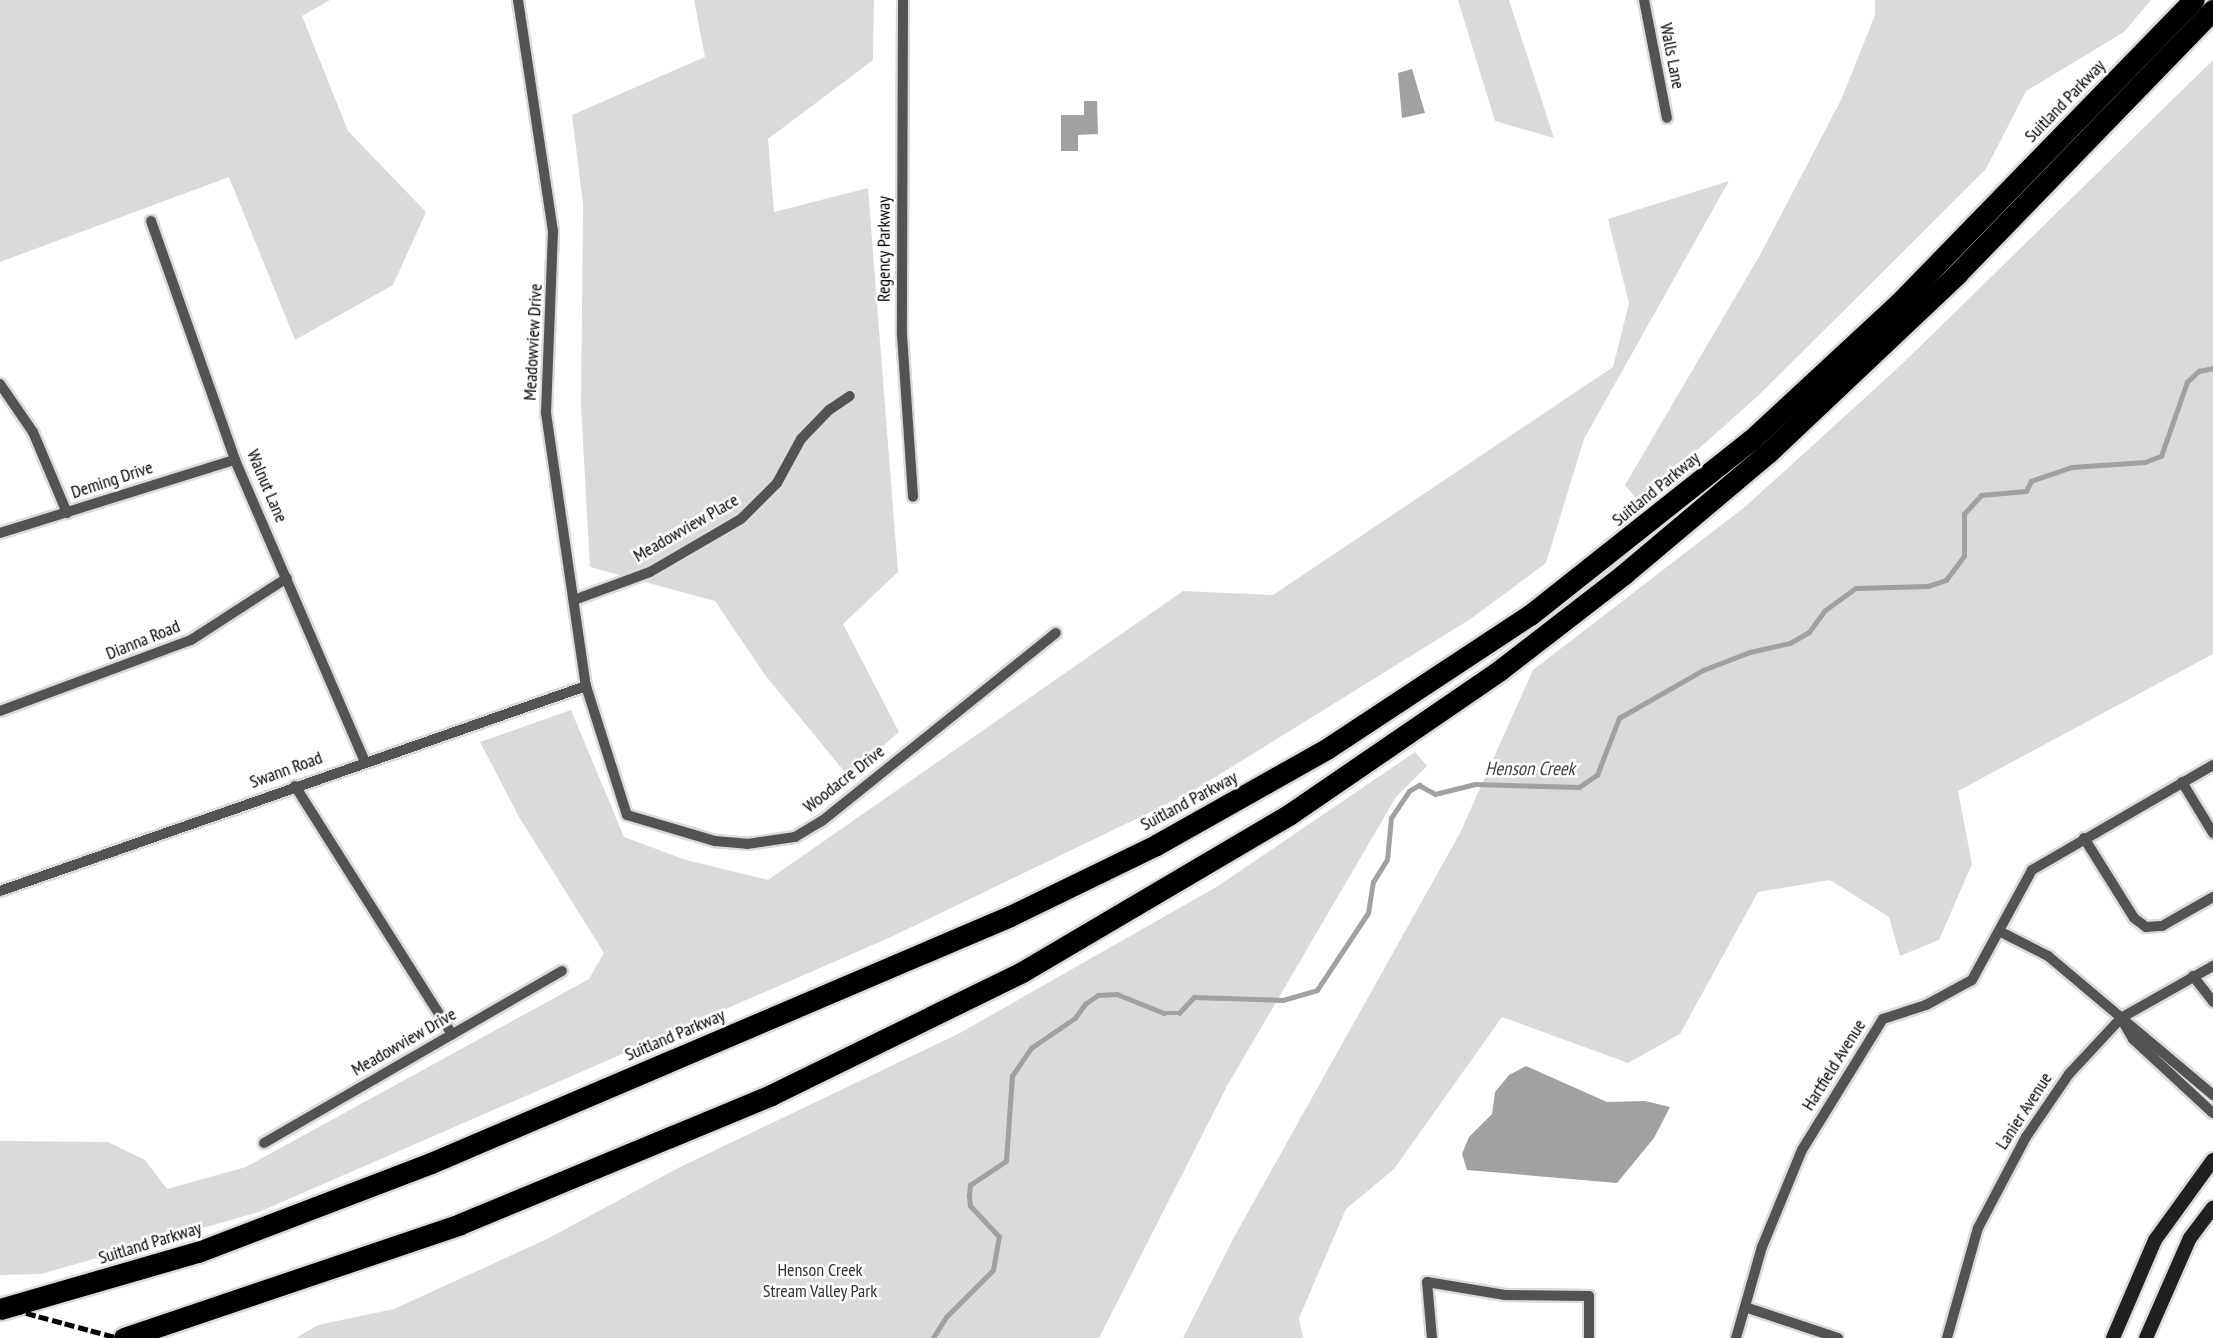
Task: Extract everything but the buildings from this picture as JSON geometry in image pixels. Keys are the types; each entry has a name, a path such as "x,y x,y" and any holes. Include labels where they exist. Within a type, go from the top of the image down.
{"highway":[{"name":"Suitland Parkway","path":"0,1309 198,1252 399,1177 1010,916 1156,845 1317,755 1530,615 1731,457 1898,304 2194,0"},
{"path":"124,1338 448,1229 771,1095 1022,972 1279,821 1500,670 1624,574 1769,452 1947,283 2213,10"}],"street":[{"name":"Meadowview Drive","path":"518,0 553,231 546,413 586,686"},
{"name":"Regency Parkway","path":"903,0 902,335 913,497"},
{"name":"Walls Lane","path":"1643,0 1667,118"},
{"name":"Walnut Lane","path":"151,221 235,460 364,760"},
{"path":"0,384 33,432 67,513"},
{"name":"Meadowview Place","path":"574,600 650,572 741,519 777,483 802,439 828,410 850,396"},
{"name":"Deming Drive","path":"0,533 235,460"},
{"name":"Dianna Road","path":"0,711 191,640 287,578"},
{"name":"Woodacre Drive","path":"586,686 615,789 627,815 715,841 747,844 794,837 822,821 1055,633"},
{"name":"Swann Road","path":"0,891 364,760 586,686"},
{"name":"Hartfield Avenue","path":"1736,1338 1762,1247 1802,1150 1883,1019 1926,1005 1972,980 2001,932 2006,910 2032,870 2213,765"},
{"path":"2182,782 2213,832"},
{"path":"295,786 452,1034"},
{"path":"2084,838 2134,918 2146,927 2162,926 2213,897"},
{"path":"2001,932 2048,956 2121,1018 2142,1031 2213,1095"},
{"name":"Lanier Avenue","path":"1947,1338 1978,1228 1996,1191 2069,1073 2121,1018 2213,966"},
{"name":"Meadowview Drive","path":"264,1143 562,971"},
{"path":"2193,976 2213,1002"},
{"path":"2121,1018 2133,1039 2213,1114"},
{"path":"2113,1338 2155,1240 2213,1160"},
{"path":"2147,1338 2190,1238 2213,1208"},
{"path":"1432,1338 1427,1282 1505,1295 1589,1296 1589,1338"},
{"path":"1745,1307 1838,1338"}],"green space":[{"path":"0,0 330,0 302,16 348,131 426,212 393,285 295,340 229,177 0,262"},
{"path":"694,0 874,0 873,60 768,139 774,212 868,188 898,572 843,624 899,732 848,776 765,675 715,601 590,567 581,406 583,204 572,115 705,57"},
{"path":"1458,0 1509,0 1554,138 1495,121"},
{"path":"1875,0 2151,0 2124,32 2026,91 1986,169 1760,394 1639,502 1625,485 1760,255 1841,100 1875,15"},
{"path":"2213,60 2213,654 1958,791 1972,864 1939,940 1900,956 1889,917 1830,880 1758,892 1680,1034 1628,1063 1502,1017 1394,1169 1346,1209 1299,1318 1303,1338 1183,1338 1233,1239 1460,833 1533,670 1746,506 1901,365"},
{"path":"1729,181 1584,439 1546,563 1472,618 1188,794 891,937 259,1212 41,1274 0,1275 0,1141 108,1142 145,1160 167,1189 246,1167 589,979 604,953 519,817 480,742 571,710 624,837 686,860 768,880 1183,591 1273,595 1613,367 1629,303 1608,219"},
{"name":"Henson Creek Stream Valley Park","path":"1415,752 1427,766 1396,797 1227,1086 1099,1338 296,1338 318,1325 394,1309 547,1239 680,1167 960,1033 1218,886"}],"shaded area":[{"path":"1412,69 1425,113 1402,118 1398,73"},
{"path":"1084,101 1097,101 1098,134 1078,135 1078,151 1061,151 1061,115 1084,115"},
{"path":"1526,1066 1607,1102 1645,1101 1670,1107 1654,1138 1617,1183 1467,1170 1462,1154 1469,1137 1492,1114 1495,1092 1509,1075"}],"waterway":[{"name":"Henson Creek","path":"933,1338 946,1317 993,1270 999,1237 970,1206 970,1185 1006,1161 1012,1076 1031,1048 1075,1018 1085,1004 1098,995 1117,994 1164,1013 1179,1013 1194,997 1283,1000 1317,990 1368,913 1373,882 1387,860 1391,818 1409,791 1419,785 1435,794 1475,784 1579,787 1597,775 1619,718 1703,670 1750,652 1790,643 1809,632 1824,611 1856,588 1928,586 1946,580 1964,556 1964,514 1981,495 2026,491 2031,481 2072,467 2145,462 2161,456 2187,382 2199,371 2213,368"}],"railway":[{"path":"0,1306 119,1338"}]}
